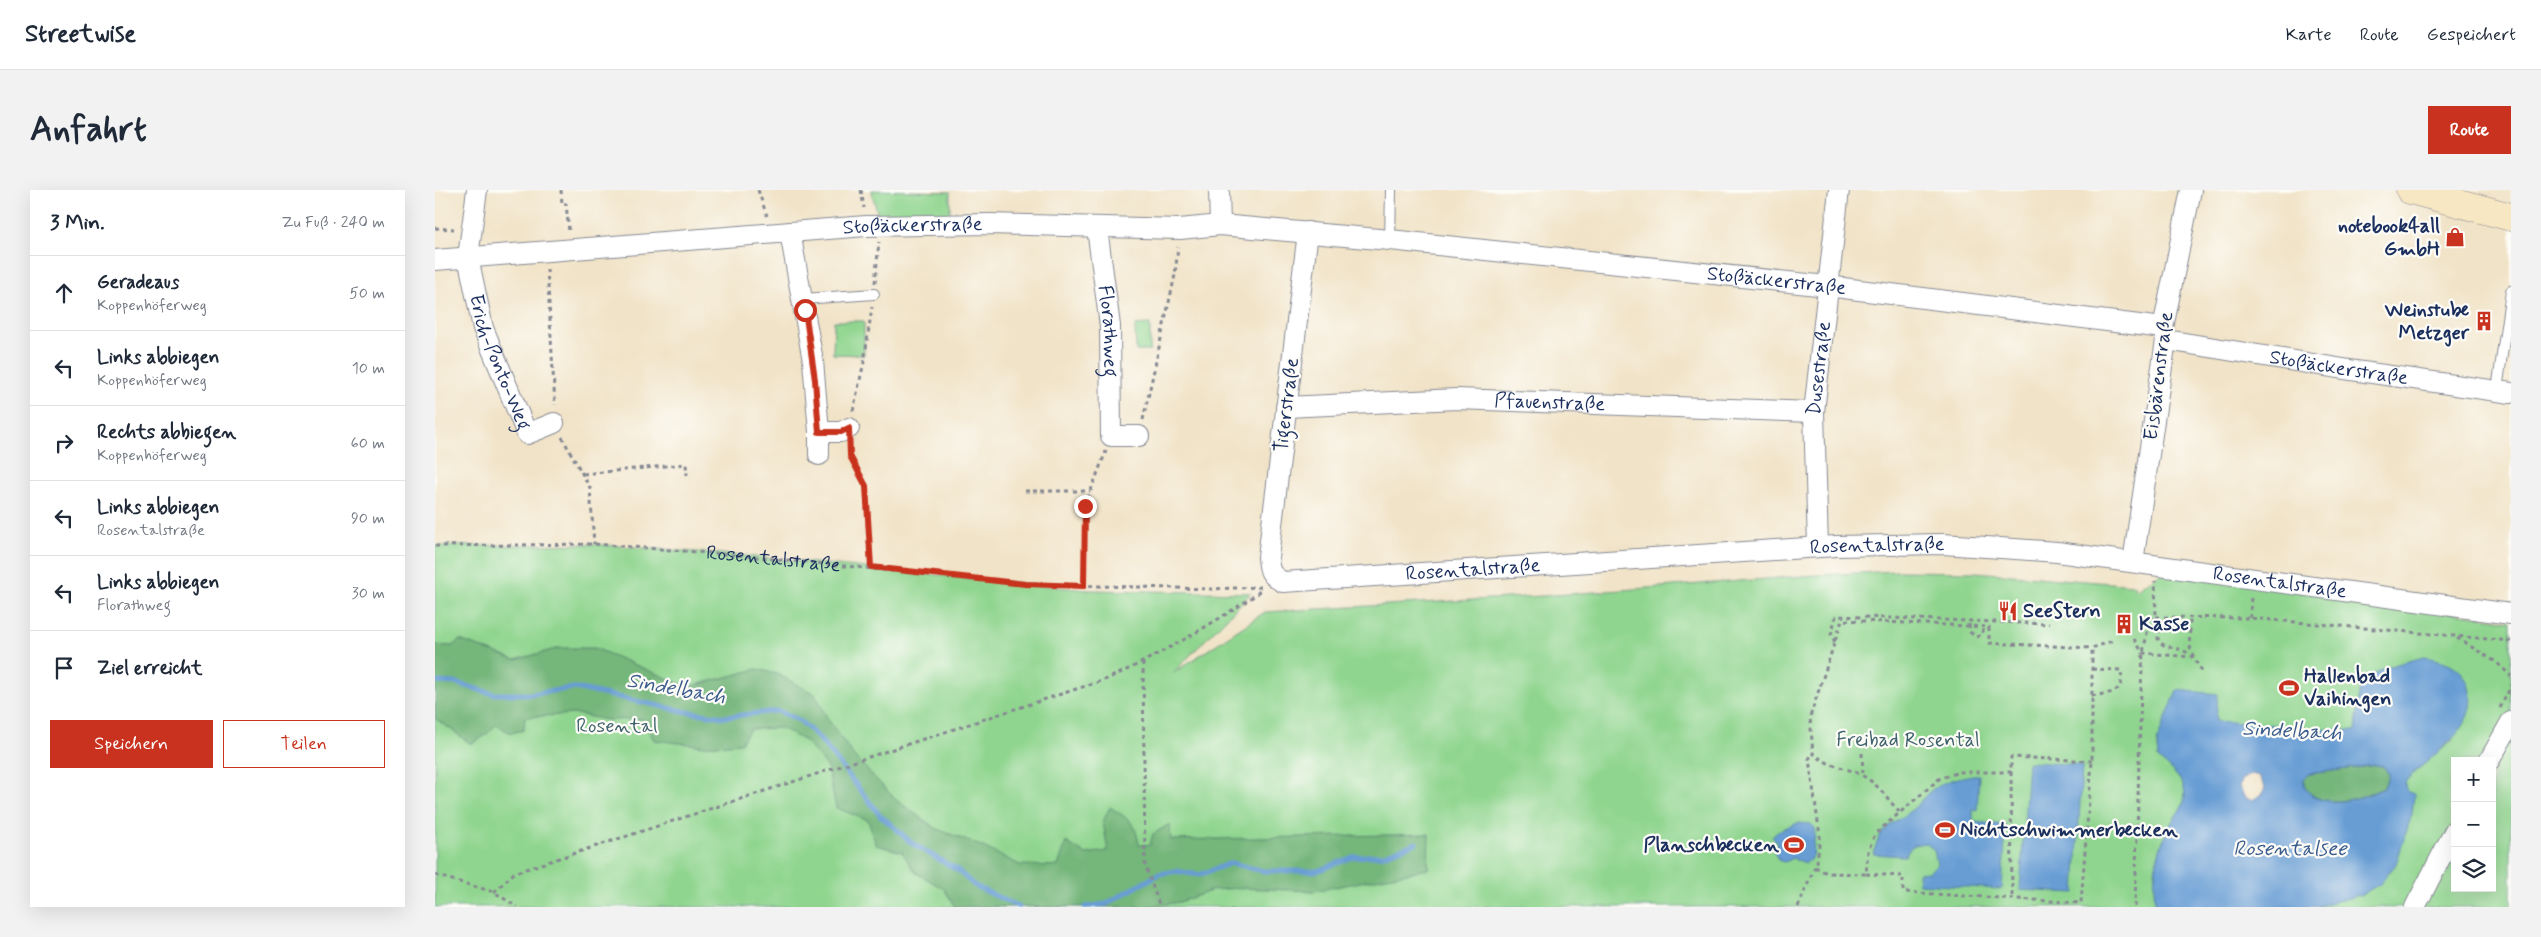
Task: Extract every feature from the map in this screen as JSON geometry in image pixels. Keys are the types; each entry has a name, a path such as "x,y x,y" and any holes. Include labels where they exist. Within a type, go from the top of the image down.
{"main road":[{"path":"2410,190 2511,218"}],"street":[{"name":"Erich-Ponto-Weg","path":"477,190 468,257 483,328 527,434 554,423"},
{"path":"1219,190 1220,225"},
{"name":"Dusestraße","path":"1818,547 1814,412 1839,190"},
{"name":"Eisbärenstraße","path":"2133,562 2164,334 2191,190"},
{"name":"Stoßäckerstraße","path":"435,260 570,248 881,226 990,224 1180,229 1220,225 1390,240 1827,286 2164,334 2350,370 2504,392"},
{"name":"Florathweg","path":"1097,228 1110,326 1111,436"},
{"path":"790,232 803,299 815,380 819,455"},
{"name":"Tigerstraße","path":"1268,582 1268,557 1308,232"},
{"name":"Pfauenstraße","path":"1287,407 1457,399 1814,412"},
{"path":"819,432 841,432 849,428"},
{"path":"1111,436 1139,436"},
{"name":"Rosentalstraße","path":"1268,582 1818,547 1901,544 1982,546 2057,552 2133,562 2156,577 2511,614"},
{"path":"2491,757 2511,722"},
{"path":"2415,907 2451,838"}],"lane":[{"path":"1390,240 1391,190"},
{"path":"2504,392 2511,291"},
{"path":"803,299 874,294"}],"path":[{"path":"561,190 562,204 567,204 570,248"},
{"path":"758,190 769,221"},
{"path":"861,190 865,210"},
{"path":"871,567 866,486 850,456 849,428 864,362 881,226"},
{"path":"1139,436 1175,275 1180,229"},
{"path":"546,250 555,398 554,423"},
{"name":"Erich-Ponto-Weg","path":"554,423 590,488 594,544"},
{"path":"1084,586 1085,506 1111,436"},
{"path":"583,474 686,464 687,475"},
{"path":"1025,491 1090,491"},
{"name":"Rosentalstraße","path":"435,546 594,544 871,567 1025,584 1211,589 1268,582"},
{"path":"2135,907 2138,730 2143,653 2148,628 2156,617 2156,577"},
{"path":"494,892 514,874 1107,679 1207,628 1257,594 1268,582"},
{"path":"2241,594 2251,596 2250,618"},
{"path":"1835,642 1831,635 1836,616 2049,624"},
{"path":"2156,617 2250,618 2372,628 2457,638 2511,641"},
{"path":"2190,618 2188,646 2192,657"},
{"path":"1798,907 1815,867 1820,836 1809,759 1813,753 1810,717 1842,620 1983,626 1989,627 1989,643 2092,648 2115,640"},
{"path":"1969,621 1970,632 1976,637 1982,635 1983,626"},
{"path":"2190,630 2167,626 2157,632 2157,637 2163,646 2185,649 2203,672"},
{"path":"2457,638 2496,662 2511,676"},
{"path":"2134,639 2143,653"},
{"path":"1815,867 1827,873 1903,876 1903,892 2081,903 2092,761 2092,648"},
{"path":"2143,653 2192,657"},
{"path":"1143,662 1145,865 1160,907"},
{"path":"2092,669 2121,670 2122,681 2120,688 2116,691 2092,696"},
{"path":"1813,753 1826,764 1851,770 1878,786 1899,812"},
{"path":"1862,753 1863,776"},
{"path":"2012,898 2011,757 2092,761"},
{"path":"1866,874 1867,851 1875,834 1939,780 1959,772 1978,770 2011,772"},
{"path":"435,875 494,892 517,907"}],"green space":[{"path":"871,190 950,192 950,214 878,215"},
{"path":"834,321 864,321 864,355 833,354"},
{"path":"1150,324 1150,351 1136,351 1135,325"},
{"path":"594,544 735,555 1088,590 1251,593 1173,673 1265,612 1542,596 1818,575 1897,571 1975,572 2134,585 2135,590 2163,572 2511,621 2511,907 2314,907 2325,903 2408,792 2405,783 2409,777 2453,740 2215,721 2157,741 2158,758 2179,778 2184,788 2185,798 2170,825 2156,865 2154,886 2156,907 435,907 435,546"},
{"path":"460,640 515,660 559,648 595,648 688,687 757,669 777,674 815,694 829,721 854,756 896,800 937,829 981,846 1020,865 1058,866 1066,842 1085,854 1108,851 1103,822 1110,807 1131,822 1136,831 1139,845 1150,845 1153,834 1170,824 1171,840 1429,834 1428,869 1314,891 1239,888 1213,890 1180,902 1146,907 955,907 944,889 915,872 902,852 876,845 868,820 836,808 827,766 805,741 781,728 750,729 741,743 705,746 654,740 642,719 606,720 577,714 525,717 524,730 511,733 496,725 486,735 471,744 435,718 435,645 452,646"},
{"path":"2376,765 2383,766 2389,774 2384,788 2364,796 2342,801 2331,801 2320,799 2311,794 2304,786 2304,778 2309,774"}],"water":[{"name":"Rosentalsee","path":"2424,657 2450,664 2456,667 2465,677 2471,701 2468,715 2461,728 2451,740 2405,782 2408,792 2414,794 2412,814 2396,864 2380,884 2360,895 2314,907 2156,907 2154,886 2156,865 2170,825 2185,798 2184,788 2179,778 2158,758 2157,741 2177,690 2218,694 2216,721 2356,731 2360,682 2386,667","holes":["2376,765 2383,766 2389,774 2384,788 2364,796 2342,801 2331,801 2320,799 2311,794 2304,786 2304,778 2309,774","2252,774 2259,776 2265,787 2263,794 2252,800 2245,798 2239,787 2241,780"]},
{"path":"2028,762 2082,765 2075,893 2020,890"},
{"name":"Nichtschwimmerbecken","path":"1973,775 1979,775 1977,810 1973,810 1973,822 2006,825 2002,889 1919,884 1918,873 1929,872 1937,864 1934,850 1926,843 1913,846 1905,856 1873,854 1884,830 1913,809 1937,786"},
{"name":"Planschbecken","path":"1798,823 1811,824 1815,828 1813,857 1806,863 1792,858 1785,862 1780,861 1774,853 1777,842 1772,837 1780,830"}],"waterway":[{"name":"Sindelbach","path":"435,682 456,683 494,694 530,694 575,688 688,712 724,717 778,711 799,720 819,738 880,815 913,844 957,870 975,886 1019,907"},
{"name":"Sindelbach","path":"1085,907 1106,904 1159,874 1176,871 1199,875 1231,863 1263,871 1317,871 1353,857 1384,855 1416,843"}],"place":[{"name":"notebook4all GmbH","path":"2455,237"},
{"name":"Weinstube Metzger","path":"2484,321"},
{"name":"SeeStern","path":"2008,611"},
{"name":"Kasse","path":"2124,624"},
{"name":"Hallenbad Vaihingen","path":"2289,688"},
{"name":"Nichtschwimmerbecken","path":"1945,830"},
{"name":"Planschbecken","path":"1794,845"}],"route":[{"path":"805,310 813,362 819,432 841,432 849,428 850,456 866,486 871,567 1025,584 1084,586 1085,506"}],"park label":[{"name":"Rosental","path":"617,726"},
{"name":"Freibad Rosental","path":"1908,740"}]}
